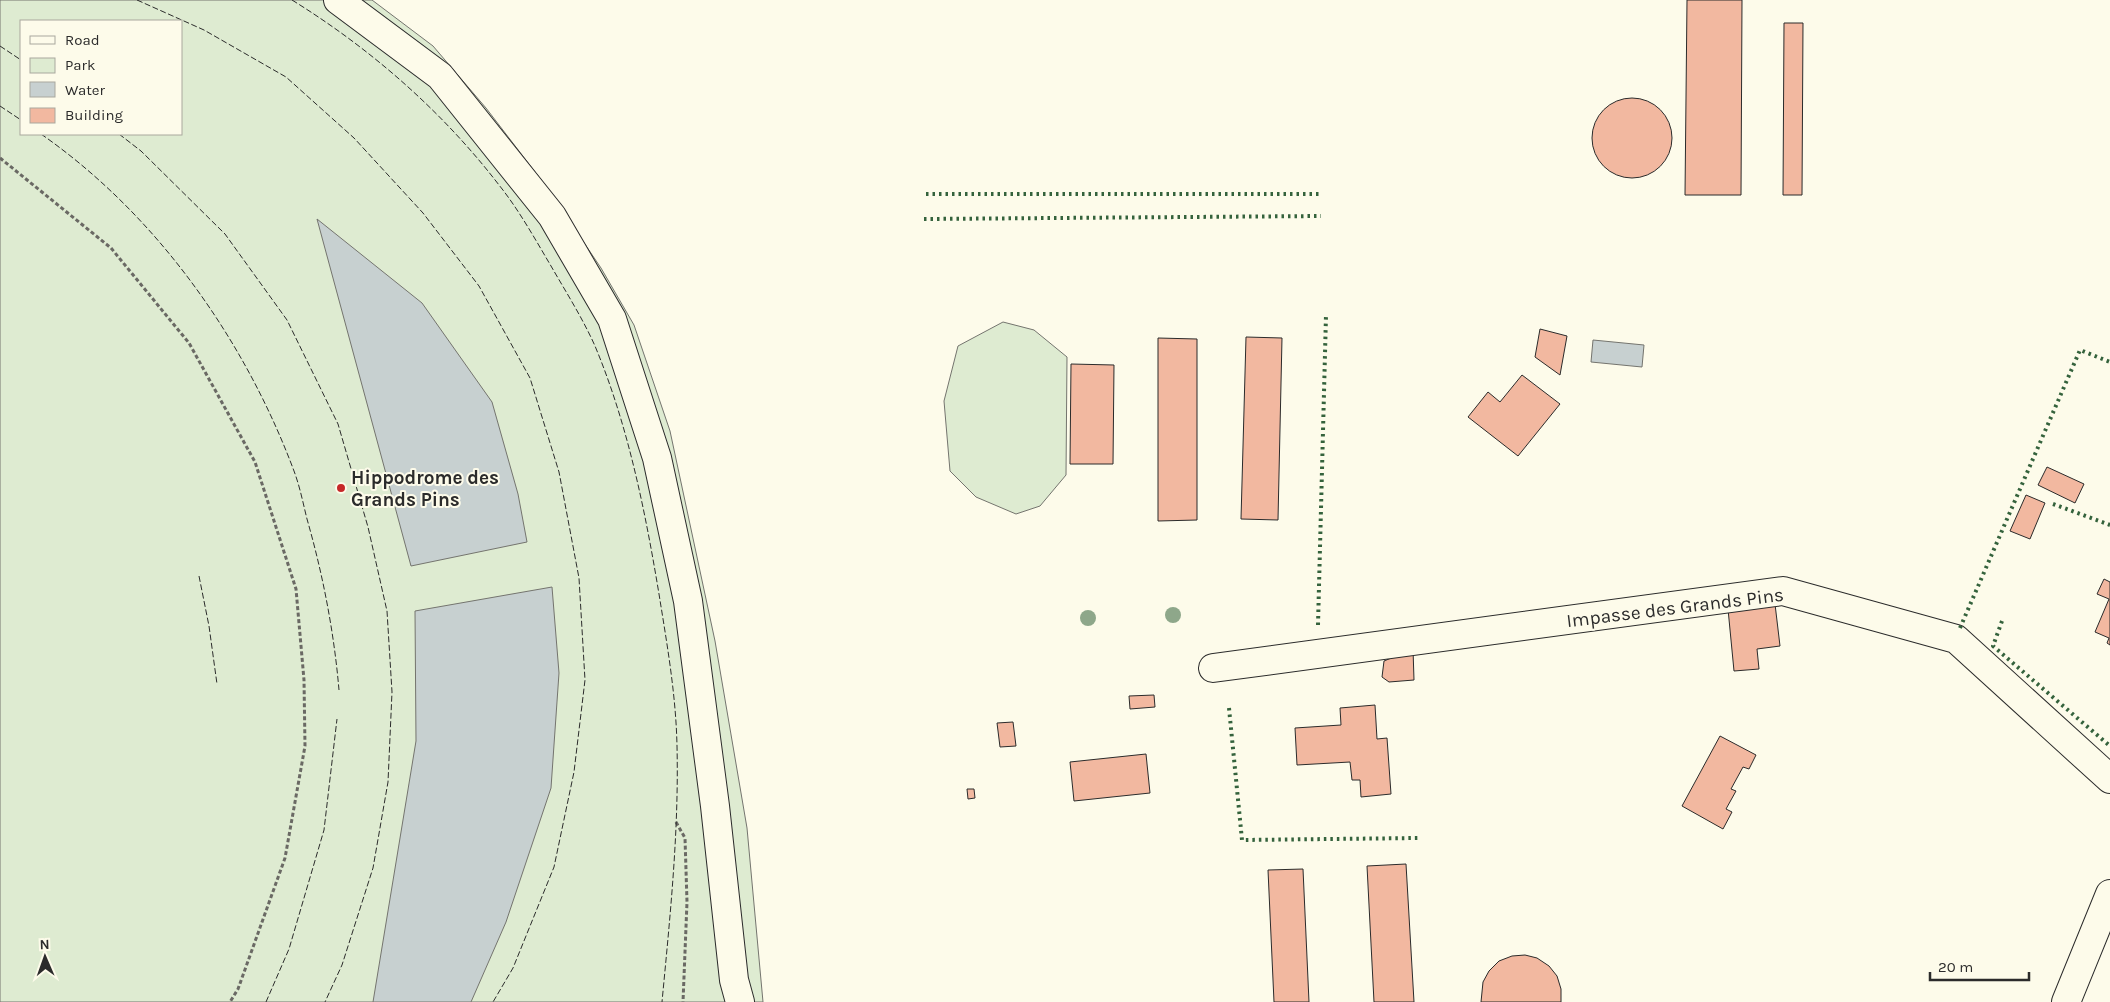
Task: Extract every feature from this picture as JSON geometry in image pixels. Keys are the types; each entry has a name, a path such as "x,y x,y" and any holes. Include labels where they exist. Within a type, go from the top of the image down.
{"street":[{"path":"338,0 440,76 552,216 612,319 657,458 688,601 715,806 734,980 740,1002"},
{"name":"Impasse des Grands Pins","path":"1213,668 1783,591 1956,639 2110,779"},
{"path":"2066,1002 2110,894"}],"path":[{"path":"0,158 111,248 189,343 255,462 296,589 304,680 305,746 285,858 238,990 230,1002"},
{"path":"676,822 684,838 685,847 687,902 683,1002"}],"green space":[{"name":"Hippodrome des Grands Pins","path":"0,0 372,0 433,46 486,108 545,185 601,268 634,325 670,431 715,641 747,828 763,1002 0,1002"},
{"path":"1003,322 1034,330 1067,357 1066,475 1040,506 1016,514 976,497 950,471 944,401 958,346"}],"water":[{"path":"317,219 422,303 492,402 518,494 527,542 411,566"},
{"path":"1593,340 1644,345 1642,367 1591,362"},
{"path":"552,587 559,673 551,788 506,922 471,1002 373,1002 416,741 415,611"}],"building":[{"path":"1687,0 1742,0 1741,195 1685,195"},
{"path":"1784,23 1803,23 1802,195 1783,195"},
{"path":"1624,98 1640,98 1661,109 1672,130 1672,146 1661,167 1640,178 1624,178 1610,172 1598,160 1592,146 1592,130 1598,116 1610,104"},
{"path":"1540,329 1567,336 1560,375 1535,357"},
{"path":"1246,337 1282,338 1278,520 1241,519"},
{"path":"1158,338 1197,339 1197,520 1158,521"},
{"path":"1071,364 1114,365 1113,464 1070,464"},
{"path":"1522,375 1560,404 1518,456 1468,417 1488,392 1500,402"},
{"path":"2047,467 2084,484 2075,503 2038,485"},
{"path":"2026,495 2045,503 2030,539 2010,531"},
{"path":"2104,579 2110,582 2110,645 2107,643 2109,638 2095,632 2109,599 2097,594"},
{"path":"1775,604 1780,646 1757,649 1759,669 1734,671 1728,609"},
{"path":"1413,649 1414,680 1389,682 1382,677 1384,661"},
{"path":"1154,695 1155,707 1130,709 1129,696"},
{"path":"1375,705 1377,739 1387,738 1391,794 1361,797 1360,780 1352,780 1350,762 1297,765 1295,728 1341,725 1340,708"},
{"path":"1013,722 1016,746 1000,747 997,723"},
{"path":"1720,736 1756,755 1749,769 1743,767 1731,789 1736,791 1726,809 1732,812 1723,829 1682,806"},
{"path":"1146,754 1150,793 1074,801 1070,762"},
{"path":"967,789 974,789 975,798 968,799"},
{"path":"1406,864 1414,1002 1374,1002 1367,866"},
{"path":"1303,869 1309,1002 1274,1002 1268,870"},
{"path":"1525,955 1537,958 1549,966 1557,976 1561,989 1561,1002 1481,1002 1483,982 1489,971 1499,961 1512,956"}],"hedge":[{"path":"926,194 1319,194"},
{"path":"924,219 1321,216"},
{"path":"1318,625 1326,315"},
{"path":"1960,628 2080,350 2110,362"},
{"path":"2053,504 2110,525"},
{"path":"2002,621 1993,646 2110,746"},
{"path":"1229,708 1242,840 1418,838"}],"fence":[{"path":"137,0 182,20"},
{"path":"292,0 350,39 404,83 454,132 477,158 520,214 533,235 585,326 607,376 626,437 648,531 671,670 675,708 677,810 662,1002"},
{"path":"182,20 204,30 286,77 354,138 423,213 479,286 530,378 559,472 579,578 585,680 574,772 554,867 513,968 493,1002"},
{"path":"0,46 20,59"},
{"path":"0,106 20,119"},
{"path":"42,135 83,166 123,202 159,242 193,284 223,328 250,374 274,422 300,489 327,604 339,690"},
{"path":"120,135 141,151 225,234 287,320 338,424 368,527 387,611 392,692 388,782 373,868 342,965 325,1002"},
{"path":"199,576 209,626 217,684"},
{"path":"266,1002 289,949 324,830 337,719"}],"place":[{"name":"Hippodrome des Grands Pins","path":"341,488"}]}
